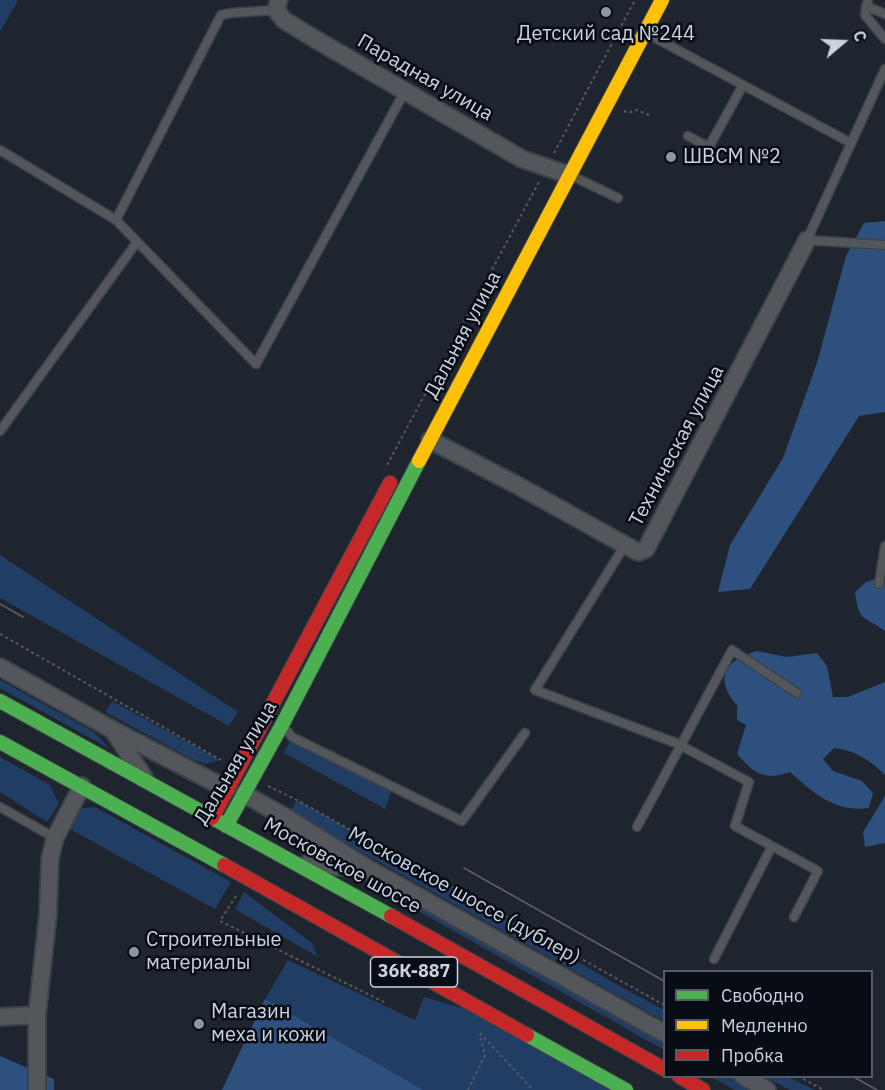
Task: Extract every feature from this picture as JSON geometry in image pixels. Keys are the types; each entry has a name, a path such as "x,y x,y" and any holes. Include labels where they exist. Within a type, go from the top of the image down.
{"main road":[{"name":"Дальняя улица","path":"212,835 244,794 430,440 557,170 645,32 662,0"},
{"name":"Дальняя улица","path":"212,835 227,789 395,474"},
{"name":"Московское шоссе","path":"0,701 147,782 212,835 626,1090"},
{"name":"Московское шоссе","path":"0,742 82,786 212,835 299,864 663,1068"},
{"path":"681,1078 703,1090"}],"street":[{"name":"Парадная улица","path":"278,5 284,20 305,33 522,159 557,170"},
{"name":"Техническая улица","path":"430,440 639,552 646,549 807,240"},
{"path":"0,667 113,730 227,789"},
{"path":"113,730 147,782"},
{"path":"37,1090 37,1015 48,914 50,859 56,838 82,786"},
{"name":"Московское шоссе (дублер)","path":"244,794 369,869 663,1032"},
{"path":"299,864 369,869"},
{"path":"0,1017 37,1015"},
{"path":"745,1078 767,1090"}],"lane":[{"path":"885,14 867,3 865,15 885,39"},
{"path":"116,220 221,15 278,5"},
{"path":"645,32 851,143"},
{"path":"885,69 807,240 885,245"},
{"path":"688,136 710,147 743,85"},
{"path":"0,150 116,220 255,364 405,91"},
{"path":"557,170 618,198"},
{"path":"0,431 137,242"},
{"path":"625,544 535,690 680,746 749,782 735,826 818,870 794,917"},
{"path":"879,584 885,546"},
{"path":"637,827 732,650 797,693"},
{"path":"282,725 292,737 462,821 525,733"},
{"path":"0,807 56,838"},
{"path":"714,959 772,846"}],"path":[{"path":"557,170 635,0"},
{"path":"617,107 628,113 637,110 649,115"},
{"path":"0,634 237,770"},
{"path":"252,779 297,800 663,1004"},
{"path":"238,893 220,921 384,1002"},
{"path":"468,1090 485,1055 480,1033 533,1090"},
{"path":"800,1078 824,1090"}],"shaded area":[{"path":"0,0 18,0 0,32"},
{"path":"885,221 885,412 859,416 750,589 718,592 730,545 783,458 817,363 846,256 864,223"},
{"path":"0,555 238,712 229,726 0,598"},
{"path":"885,573 885,631 864,618 858,609 855,592 866,582 881,577"},
{"path":"757,651 787,657 817,653 827,666 833,697 848,697 885,682 885,775 868,760 849,751 834,748 823,759 833,771 862,781 873,793 869,808 846,807 826,800 790,772 773,776 760,774 749,767 737,754 746,725 737,720 737,705 726,687 726,671 737,659"},
{"path":"0,680 94,732 110,749 0,688"},
{"path":"112,701 220,760 206,764 194,760 105,712"},
{"path":"292,737 391,792 385,809 284,753"},
{"path":"0,757 50,785 59,804 47,822 0,792"},
{"path":"885,796 885,843 865,847 863,832"},
{"path":"297,800 443,882 663,1009 663,1020 302,819 291,811"},
{"path":"95,807 231,882 215,909 68,828 72,814 84,808"},
{"path":"353,874 369,876 663,1038 663,1049"},
{"path":"244,892 312,943 318,957 235,909"},
{"path":"288,960 415,1020 424,997 499,1019 626,1090 222,1090 265,999"},
{"path":"265,999 423,1090 222,1090"},
{"path":"0,1056 54,1079 54,1090 0,1090"},
{"path":"713,1078 734,1078 756,1090 735,1090"},
{"path":"767,1078 790,1078 814,1090 790,1090"}],"tram line":[{"path":"0,604 23,617"},
{"path":"464,868 663,980"},
{"path":"856,1078 877,1090"}],"traffic: fast":[{"path":"226,826 282,725 419,461"},
{"path":"0,701 391,916"},
{"path":"0,742 224,865"},
{"path":"527,1035 626,1090"}],"traffic: slow":[{"path":"419,461 662,0"}],"traffic: jam":[{"path":"212,818 390,483"},
{"path":"224,865 527,1035"},
{"path":"391,916 663,1068"},
{"path":"682,1078 703,1090"}],"place":[{"name":"Детский сад №244","path":"606,12"},
{"name":"ШВСМ №2","path":"671,157"},
{"name":"Строительные материалы","path":"134,952"},
{"name":"Магазин меха и кожи","path":"199,1024"}]}
